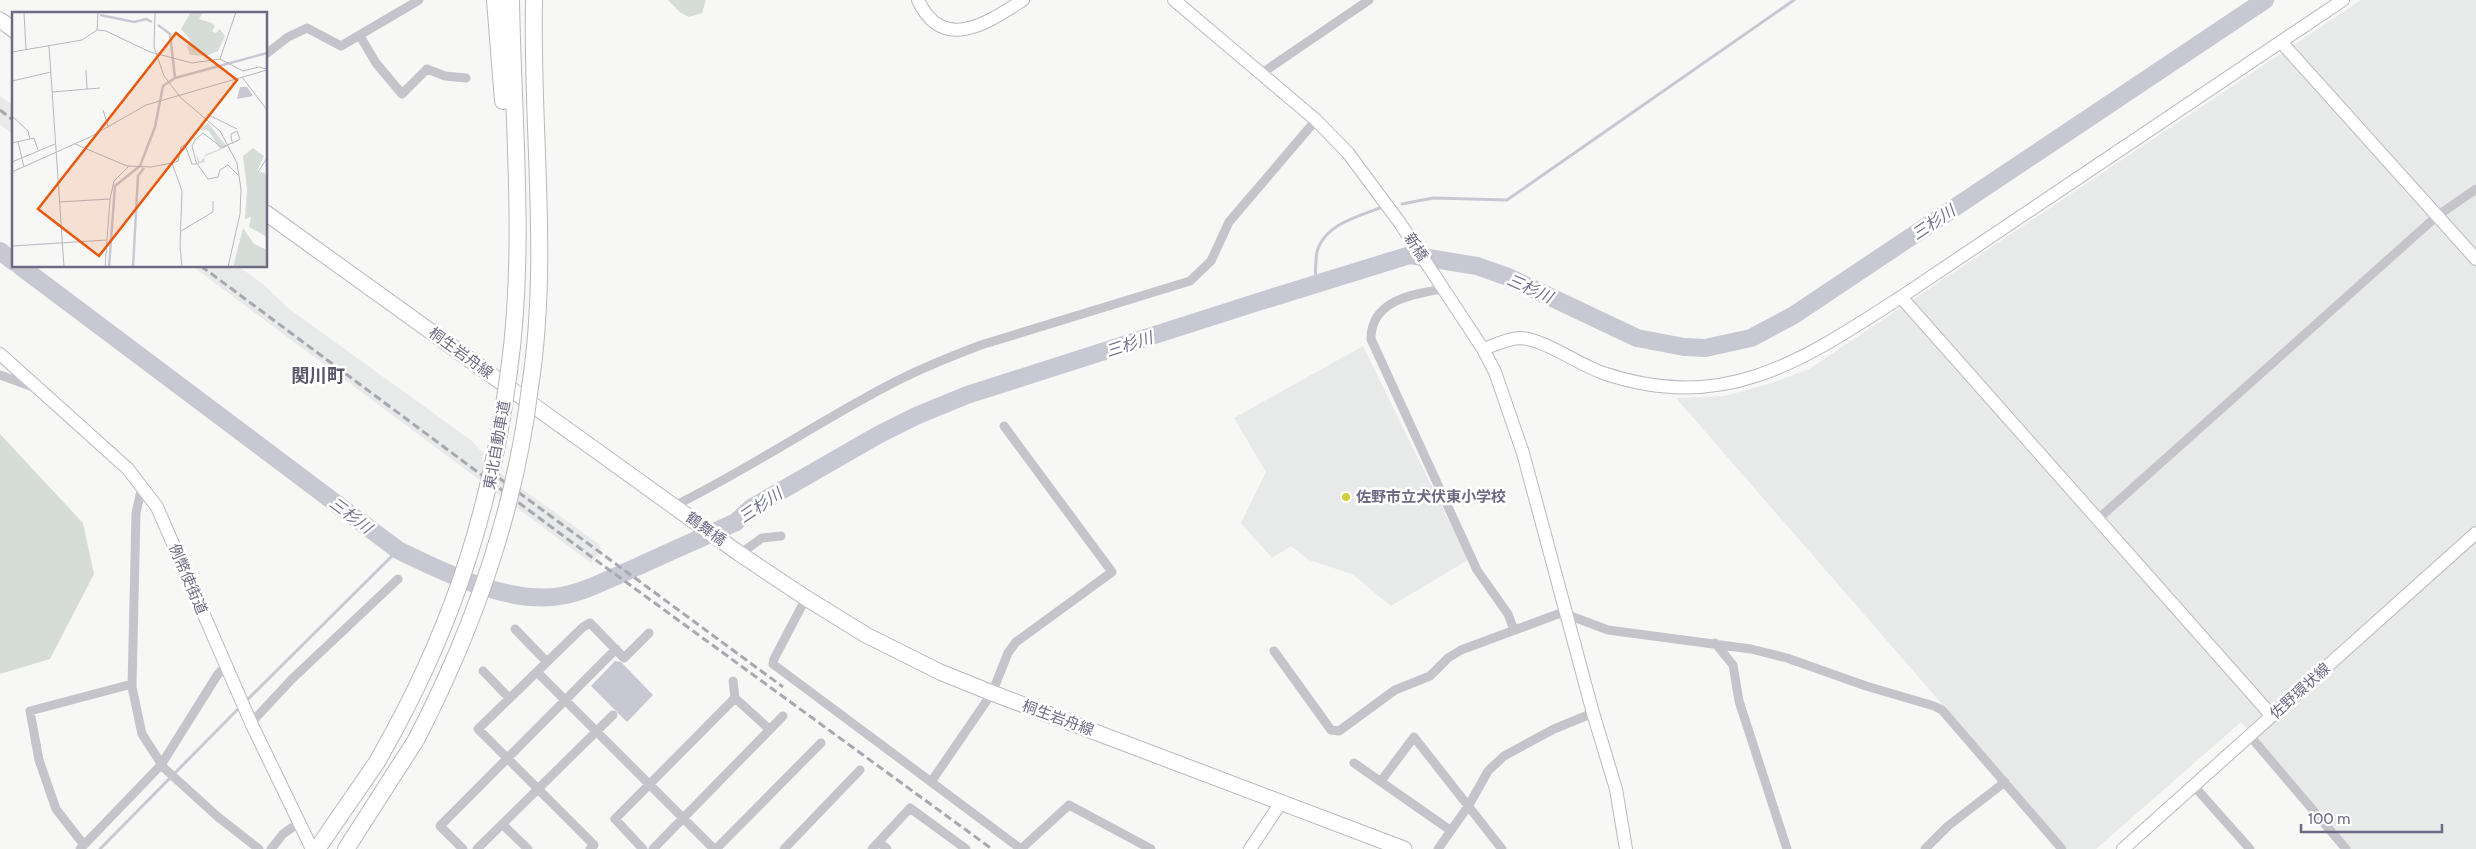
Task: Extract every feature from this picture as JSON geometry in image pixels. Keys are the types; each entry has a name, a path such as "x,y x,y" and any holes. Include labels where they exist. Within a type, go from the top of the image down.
{"highway":[{"path":"495,0 505,128 517,210"},
{"name":"東北自動車道","path":"321,844 377,762 436,648 466,569 495,460 509,372 514,316 517,210 511,0"},
{"name":"東北自動車道","path":"346,849 416,740 456,658 491,567 516,475 530,387 538,314 539,266 534,0"},
{"path":"533,23 541,0"}],"main road":[{"path":"0,20 12,29"},
{"name":"桐生岩舟線","path":"268,213 677,509"},
{"name":"鶴舞橋","path":"677,509 735,551"},
{"name":"桐生岩舟線","path":"735,551 866,635 940,672 992,694 1280,804 1404,849"}],"street":[{"path":"268,52 288,37 307,28 341,46 420,0"},
{"path":"918,0 922,9 934,21 958,31 981,25 1023,0"},
{"name":"新橋","path":"1174,0 1316,120 1366,175 1483,349 1495,372 1515,426 1568,615 1593,713 1616,789 1626,849"},
{"path":"1262,73 1369,0"},
{"path":"1483,349 1511,339 1522,338 1537,342 1601,373 1639,383 1676,388 1715,385 1747,379 1805,357 1901,297 2342,0"},
{"path":"360,36 376,63 402,94 427,69 445,76 466,78"},
{"path":"2281,42 2476,259"},
{"path":"677,509 887,386 948,358 982,345 1173,288 1190,281 1211,261 1229,222 1316,120"},
{"path":"2098,520 2437,216 2476,189"},
{"path":"1443,289 1406,295 1393,301 1377,317 1371,328 1371,339 1477,570 1508,614 1514,630"},
{"path":"1901,297 2272,716"},
{"name":"例幣使街道","path":"0,354 128,469 156,507 237,693 312,849"},
{"path":"0,375 38,389"},
{"path":"931,782 992,694 1008,653 1016,642 1112,572 1004,426"},
{"path":"142,486 136,513 132,684 142,734 162,766 259,849"},
{"name":"佐野環状線","path":"2123,849 2476,533"},
{"path":"735,551 762,538 781,536"},
{"path":"250,720 398,579"},
{"path":"806,598 773,664 1021,849 1069,805 1151,849"},
{"path":"1274,651 1331,730 1339,730 1395,690 1430,676 1448,658 1461,650 1558,614 1568,615 1608,630 1714,642 1787,658 1942,710 2062,849"},
{"path":"590,849 594,845 478,729 590,623 624,658 650,633"},
{"path":"515,629 547,662"},
{"path":"1714,642 1732,665 1739,702 1787,849"},
{"path":"463,849 440,826 616,649"},
{"path":"132,684 30,710 40,760 56,810 82,847 162,766 218,674 226,666"},
{"path":"483,671 509,698"},
{"path":"537,672 715,849 821,743"},
{"path":"733,681 735,698 769,729"},
{"path":"643,849 615,819 735,698"},
{"path":"1438,849 1469,804 1488,771 1504,756 1554,729 1593,713"},
{"path":"477,849 613,715"},
{"path":"653,849 783,716"},
{"path":"2250,736 2346,849"},
{"path":"1381,781 1414,737 1469,804 1502,849"},
{"path":"1354,763 1450,830"},
{"path":"784,849 860,770"},
{"path":"1925,849 1948,826 2005,782"},
{"path":"2194,786 2250,849"},
{"path":"1250,849 1280,804"},
{"path":"872,849 910,808 966,849"},
{"path":"271,849 283,834 300,822"},
{"path":"502,824 528,849"},
{"path":"879,842 887,849"}],"shaded area":[{"path":"668,0 706,0 702,13 689,17 681,13"},
{"path":"2361,0 2476,0 2476,849 2350,849 2241,722 2096,849 2068,849 1676,398 1724,396 1769,384 1809,369"},
{"path":"0,96 12,105 12,134 0,125"},
{"path":"195,268 241,268 263,284 288,308 472,441 483,453 482,460 599,544 601,551 591,563"},
{"name":"佐野市立犬伏東小学校","path":"1363,346 1468,560 1391,606 1352,574 1309,560 1291,546 1272,558 1241,523 1266,472 1234,418"},
{"path":"0,434 83,523 94,574 50,659 0,674"},
{"path":"615,661 621,662 653,695 627,722 591,686"}],"waterway":[{"path":"1402,204 1433,198 1507,200 1794,0"},
{"name":"三杉川","path":"23,268 398,550 456,577 498,591 541,598 561,596 581,591 600,583 736,522 751,508 878,435 916,416 967,395 1410,255 1477,266 1508,277 1637,338 1684,347 1705,348 1751,338 1794,315 2265,0"},
{"path":"1315,284 1317,252 1327,235 1343,223 1380,208"},
{"name":"三杉川","path":"0,251 12,260"},
{"path":"246,701 398,550"},
{"path":"100,849 240,707"}],"railway":[{"path":"0,110 12,119"},
{"path":"204,268 593,558 992,849"},
{"path":"499,478 783,687"}],"place":[{"name":"佐野市立犬伏東小学校","path":"1346,497"}],"district":[{"name":"関川町","path":"318,376"}]}
